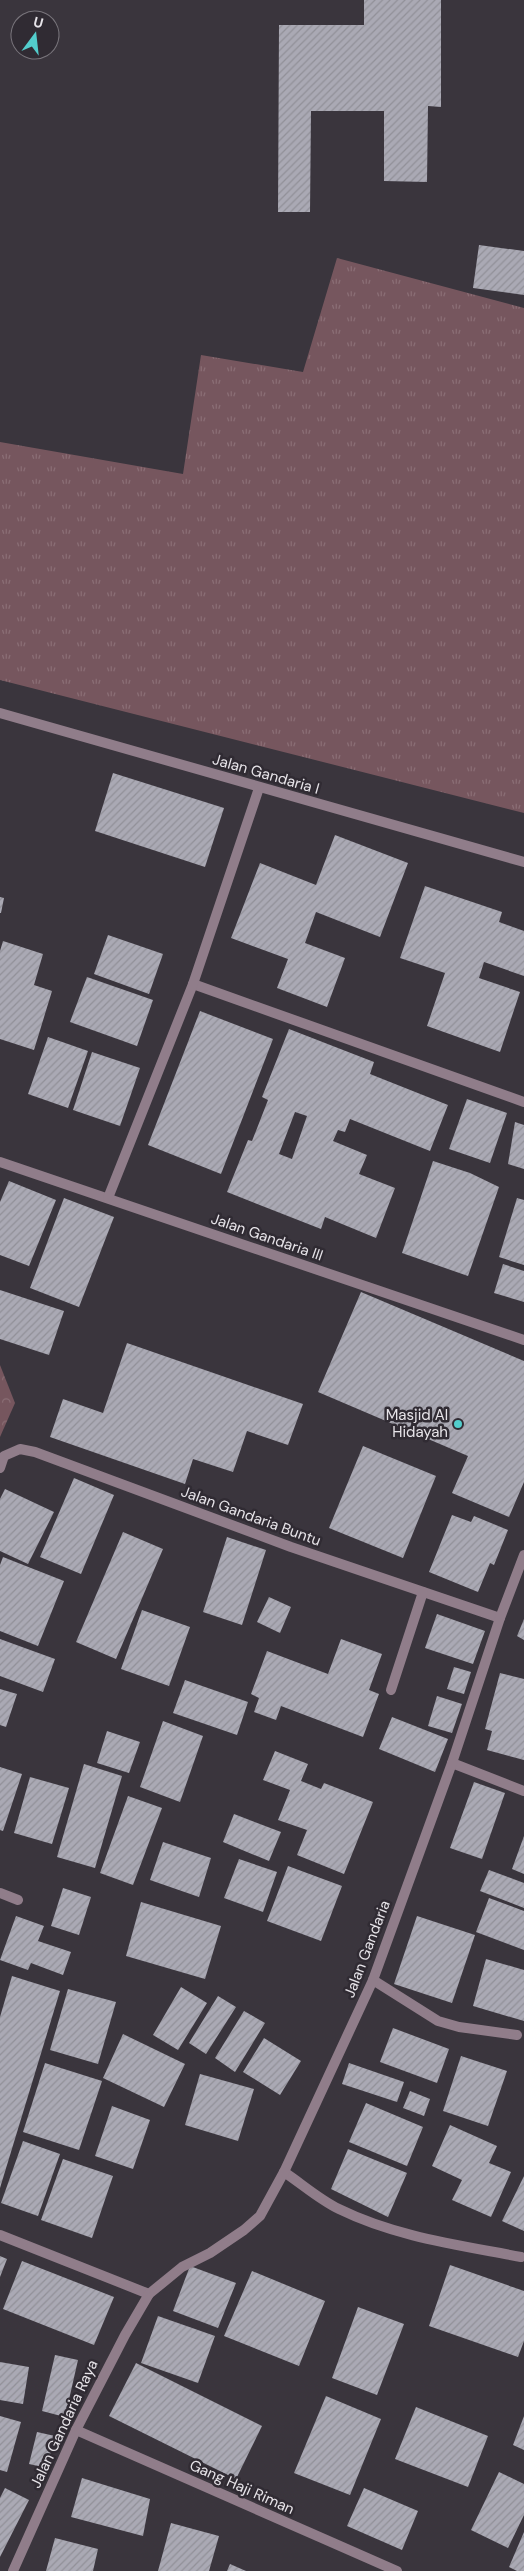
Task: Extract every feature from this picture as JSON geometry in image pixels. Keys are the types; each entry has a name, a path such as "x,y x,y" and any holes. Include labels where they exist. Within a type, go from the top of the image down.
{"street":[{"name":"Jalan Gandaria I","path":"0,713 524,862"},
{"path":"108,1198 193,984 259,788"},
{"path":"193,984 524,1102"},
{"name":"Jalan Gandaria III","path":"0,1162 524,1340"},
{"name":"Jalan Gandaria Buntu","path":"0,1468 2,1455 20,1449 35,1452 292,1547 500,1618"},
{"name":"Jalan Gandaria","path":"150,2294 182,2267 223,2244 260,2216 284,2172 373,1980 452,1763 500,1618 524,1555"},
{"path":"390,1690 423,1592"},
{"path":"452,1763 524,1791"},
{"path":"0,1893 18,1900"},
{"path":"373,1980 438,2021 459,2027 517,2035"},
{"path":"284,2172 337,2208 380,2227 421,2238 521,2257"},
{"path":"0,2235 150,2294"},
{"name":"Jalan Gandaria Raya","path":"13,2571 76,2430 124,2335 150,2294"},
{"name":"Gang Haji Riman","path":"76,2430 397,2571"}],"green space":[{"path":"337,258 524,308 524,813 0,680 0,442 183,474 201,355 303,372"},
{"path":"0,1365 15,1403 0,1437"}],"building":[{"path":"364,0 441,0 441,107 428,106 427,182 384,181 384,111 311,111 310,212 278,212 279,25 364,25"},
{"path":"479,245 524,251 524,295 473,288"},
{"path":"113,773 224,808 205,867 95,831"},
{"path":"335,835 408,863 380,937 316,912 305,943 345,958 327,1007 277,988 288,959 231,938 260,863 316,885"},
{"path":"425,886 502,912 499,922 524,931 524,976 484,962 479,978 520,992 500,1052 427,1026 445,973 400,958"},
{"path":"0,897 4,898 1,913 0,913"},
{"path":"108,935 163,954 149,994 94,974"},
{"path":"3,941 43,954 34,985 52,991 34,1050 0,1039 0,951"},
{"path":"87,977 153,1000 137,1046 70,1022"},
{"path":"200,1011 273,1039 221,1174 148,1145"},
{"path":"289,1029 374,1062 370,1074 448,1105 430,1151 350,1119 345,1132 338,1130 333,1141 367,1155 359,1174 395,1188 376,1238 325,1217 321,1229 227,1192 248,1140 252,1141 268,1100 262,1097","holes":["295,1112 307,1116 292,1159 279,1154"]},
{"path":"48,1037 88,1051 68,1108 28,1094"},
{"path":"92,1052 140,1068 120,1126 73,1110"},
{"path":"467,1099 507,1113 490,1163 449,1149"},
{"path":"515,1122 524,1125 524,1169 508,1164"},
{"path":"433,1161 470,1173 499,1187 468,1276 402,1253"},
{"path":"9,1181 56,1200 29,1266 0,1255 0,1202"},
{"path":"64,1198 114,1217 79,1307 30,1288"},
{"path":"517,1198 524,1200 524,1265 499,1257"},
{"path":"503,1264 524,1271 524,1302 494,1293"},
{"path":"0,1290 64,1311 49,1355 0,1339"},
{"name":"Masjid Al Hidayah","path":"361,1292 524,1361 524,1482 509,1517 452,1493 468,1456 318,1392"},
{"path":"127,1343 303,1404 288,1445 247,1431 233,1472 193,1459 185,1484 50,1437 63,1399 103,1413"},
{"path":"363,1446 436,1476 403,1558 329,1528"},
{"path":"74,1478 114,1495 81,1574 40,1557"},
{"path":"5,1489 54,1512 28,1564 0,1551 0,1499"},
{"path":"452,1515 471,1522 474,1516 508,1530 494,1565 490,1563 478,1592 429,1572"},
{"path":"123,1532 163,1549 116,1659 76,1642"},
{"path":"227,1537 266,1550 242,1625 203,1612"},
{"path":"3,1557 64,1581 38,1646 0,1631 0,1565"},
{"path":"269,1597 291,1607 280,1633 257,1622"},
{"path":"142,1610 190,1627 169,1686 121,1669"},
{"path":"437,1614 485,1631 473,1664 425,1648"},
{"path":"524,1619 524,1640 517,1636"},
{"path":"0,1639 55,1659 43,1692 0,1676"},
{"path":"341,1639 382,1654 369,1690 379,1694 363,1737 281,1706 276,1720 254,1712 259,1698 251,1694 267,1651 328,1674"},
{"path":"454,1667 471,1672 464,1694 447,1689"},
{"path":"500,1673 524,1679 524,1760 487,1750 492,1731 485,1729"},
{"path":"185,1680 248,1702 237,1735 173,1713"},
{"path":"0,1689 17,1694 6,1727 0,1725"},
{"path":"437,1696 462,1704 452,1733 428,1726"},
{"path":"392,1717 448,1739 435,1772 379,1749"},
{"path":"163,1721 203,1736 180,1802 140,1787"},
{"path":"107,1731 140,1742 129,1773 97,1763"},
{"path":"275,1751 308,1764 301,1781 321,1789 324,1783 373,1802 344,1874 297,1855 307,1830 278,1820 290,1790 263,1780"},
{"path":"84,1764 122,1776 95,1868 57,1857"},
{"path":"0,1767 22,1774 3,1831 0,1830"},
{"path":"30,1777 69,1788 52,1844 14,1833"},
{"path":"474,1782 505,1793 482,1859 450,1848"},
{"path":"128,1796 162,1808 133,1885 100,1873"},
{"path":"234,1814 281,1832 269,1861 223,1842"},
{"path":"524,1836 524,1874 512,1869"},
{"path":"163,1842 211,1858 199,1897 150,1880"},
{"path":"239,1859 277,1872 263,1912 224,1898"},
{"path":"288,1866 342,1886 321,1941 267,1921"},
{"path":"489,1870 524,1883 524,1908 480,1891"},
{"path":"63,1888 91,1897 79,1935 51,1926"},
{"path":"489,1898 524,1911 524,1950 476,1932"},
{"path":"141,1902 221,1926 205,1979 126,1956"},
{"path":"16,1916 44,1926 38,1941 71,1952 63,1975 31,1963 28,1970 0,1960"},
{"path":"417,1916 475,1935 452,2003 394,1984"},
{"path":"486,1959 524,1970 524,2021 473,2006"},
{"path":"12,1976 60,1991 0,2188 0,2017"},
{"path":"181,1987 207,2003 178,2050 153,2035"},
{"path":"68,1989 116,2002 98,2064 50,2050"},
{"path":"218,1996 236,2007 206,2054 189,2043"},
{"path":"244,2011 265,2023 235,2072 215,2058"},
{"path":"393,2028 449,2049 437,2083 380,2062"},
{"path":"123,2034 185,2064 164,2107 103,2078"},
{"path":"264,2038 301,2061 280,2095 243,2072"},
{"path":"461,2056 507,2071 488,2126 443,2111"},
{"path":"45,2063 102,2081 79,2150 23,2132"},
{"path":"349,2063 404,2082 397,2102 342,2084"},
{"path":"200,2074 254,2089 238,2141 185,2125"},
{"path":"410,2091 430,2099 424,2116 403,2108"},
{"path":"366,2103 423,2127 407,2166 349,2142"},
{"path":"112,2106 150,2120 133,2169 95,2156"},
{"path":"450,2125 497,2146 489,2163 511,2172 491,2217 452,2200 462,2180 432,2166"},
{"path":"23,2141 60,2154 38,2216 1,2203"},
{"path":"348,2149 407,2173 388,2217 331,2189"},
{"path":"63,2159 113,2176 92,2238 41,2220"},
{"path":"524,2176 524,2231 502,2221"},
{"path":"0,2256 7,2259 0,2277"},
{"path":"22,2261 114,2297 94,2345 3,2309"},
{"path":"450,2265 524,2291 524,2341 518,2357 429,2326"},
{"path":"190,2266 236,2283 218,2328 173,2311"},
{"path":"252,2271 325,2301 299,2366 224,2336"},
{"path":"358,2307 404,2324 377,2395 332,2378"},
{"path":"158,2316 215,2336 198,2383 141,2363"},
{"path":"55,2355 78,2360 65,2417 42,2411"},
{"path":"0,2362 29,2367 23,2404 0,2400"},
{"path":"136,2363 262,2426 236,2479 109,2416"},
{"path":"326,2396 381,2419 350,2495 294,2473"},
{"path":"416,2407 488,2436 468,2487 395,2459"},
{"path":"0,2416 21,2422 7,2472 0,2470"},
{"path":"524,2416 524,2450 513,2445"},
{"path":"37,2432 55,2436 47,2468 29,2464"},
{"path":"499,2472 524,2484 524,2515 508,2548 471,2530"},
{"path":"82,2478 150,2499 143,2536 71,2517"},
{"path":"5,2488 29,2500 0,2557 0,2498"},
{"path":"364,2488 418,2511 402,2550 347,2526"},
{"path":"171,2523 219,2536 209,2571 158,2571"},
{"path":"524,2532 524,2571 517,2571 509,2567"},
{"path":"55,2538 98,2549 93,2571 46,2571"},
{"path":"230,2564 246,2571 227,2571"}],"place":[{"name":"Masjid Al Hidayah","path":"458,1424"}]}
